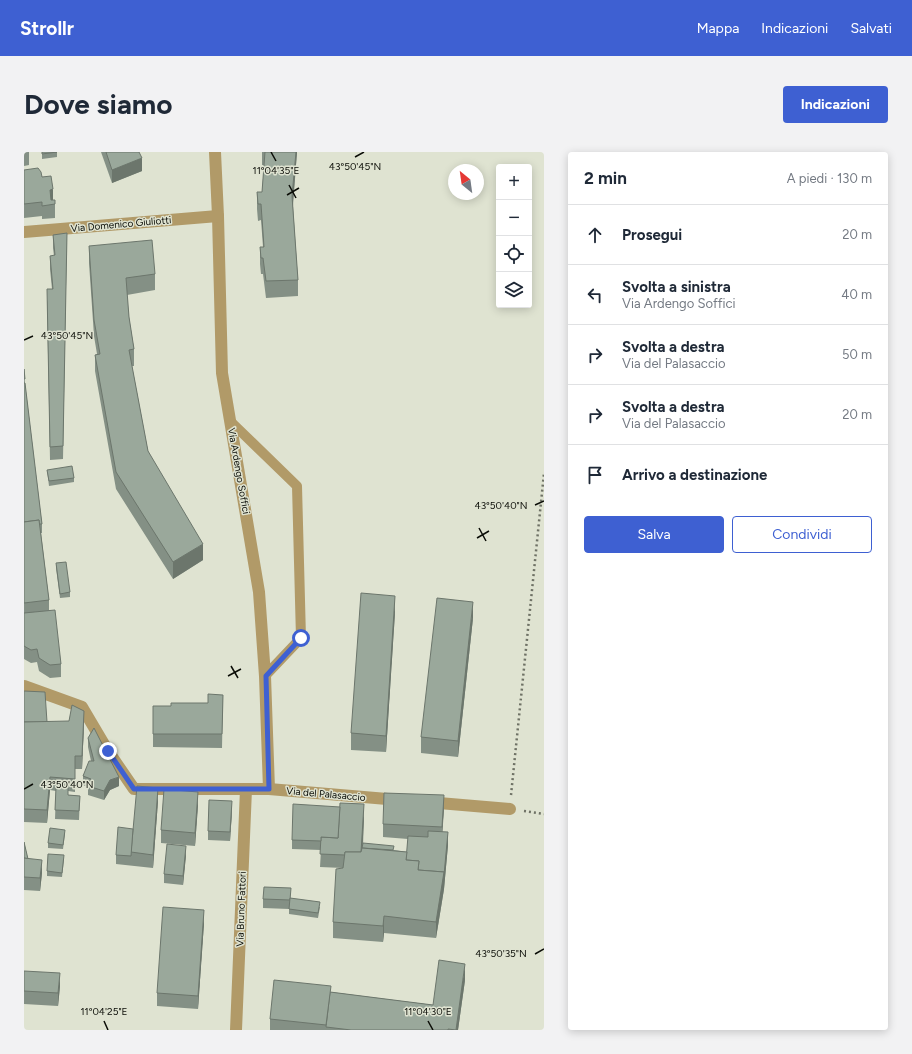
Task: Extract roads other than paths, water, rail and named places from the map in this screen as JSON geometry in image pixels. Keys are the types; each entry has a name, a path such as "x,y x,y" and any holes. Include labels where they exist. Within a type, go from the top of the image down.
{"street":[{"name":"Via Ardengo Soffici","path":"215,152 222,373 259,592 266,676 269,789"},
{"name":"Via Domenico Giuliotti","path":"24,232 218,216"},
{"name":"Via del Palasaccio","path":"24,686 82,707 108,751 134,789 269,789 510,809"},
{"name":"Via Bruno Fattori","path":"236,1030 246,788"}],"lane":[{"path":"230,421 297,486 301,638 266,676"}]}
